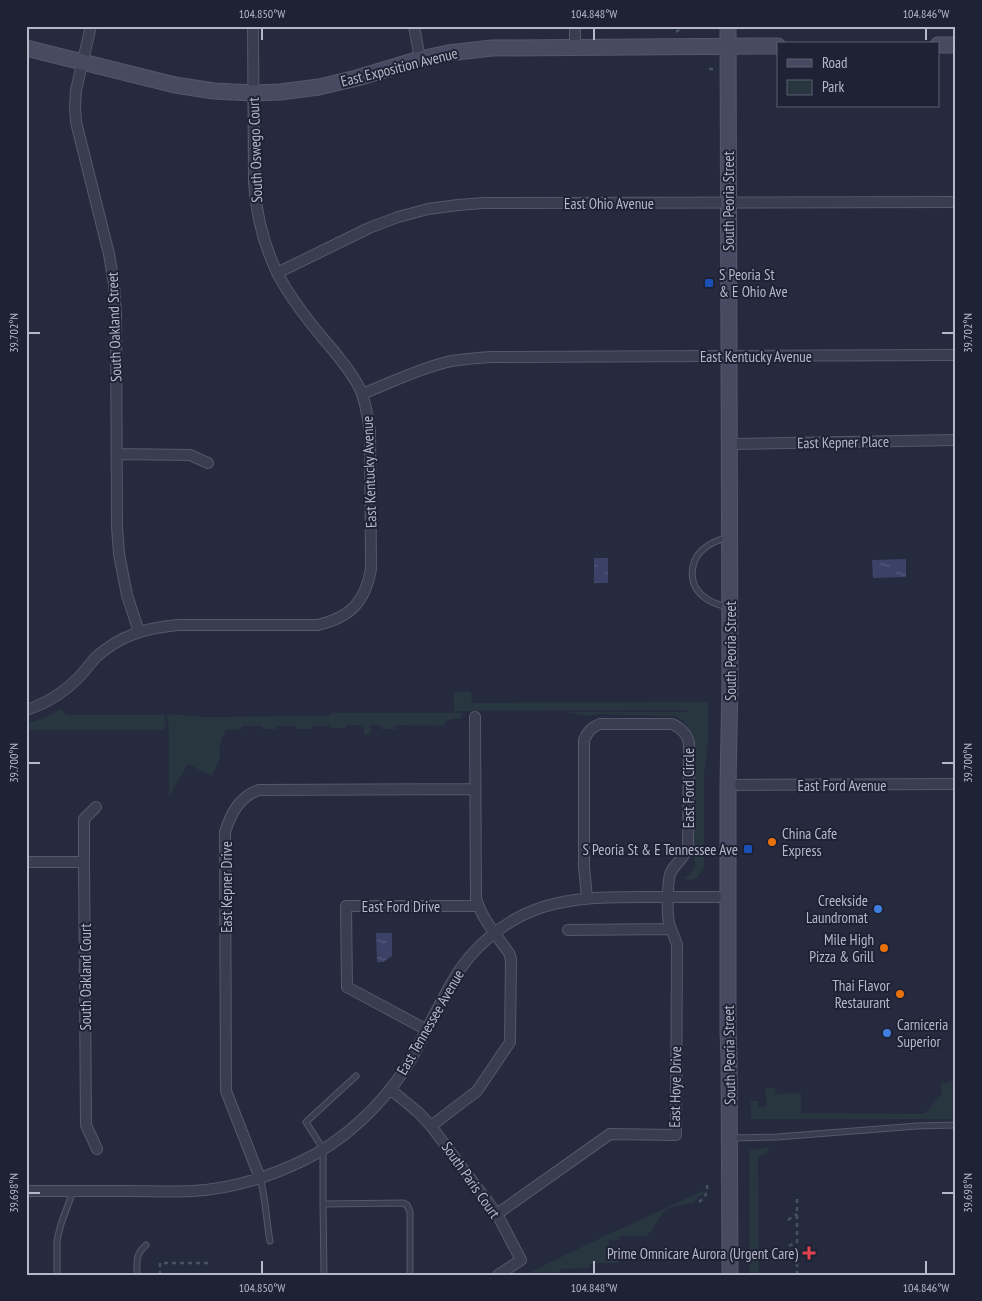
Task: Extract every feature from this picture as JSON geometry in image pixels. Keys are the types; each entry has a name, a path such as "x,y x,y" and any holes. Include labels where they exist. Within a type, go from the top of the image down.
{"main road":[{"name":"South Peoria Street","path":"728,26 730,444 728,1031 730,1275"},
{"path":"940,45 956,45"},
{"name":"East Exposition Avenue","path":"26,48 175,85 214,91 253,93 319,87 420,59 448,53 492,48 777,46"}],"street":[{"name":"South Oakland Street","path":"91,26 76,90 76,122 109,254 114,284 116,315 117,527 121,568 127,595 139,632"},
{"name":"South Oswego Court","path":"253,26 254,182 260,228 277,272 291,298 350,372 362,394"},
{"path":"414,26 420,59"},
{"path":"574,26 575,47"},
{"name":"East Ohio Avenue","path":"277,272 369,228 398,217 428,209 458,205 956,202"},
{"name":"East Kentucky Avenue","path":"26,710 51,700 65,691 95,658 126,637 139,632 158,627 178,625 318,624 331,622 342,617 354,607 362,598 368,584 371,569 370,432 368,413 362,394 426,368 469,358 493,357 956,355"},
{"name":"East Kepner Place","path":"730,444 956,440"},
{"path":"117,454 190,455 208,463"},
{"path":"432,1126 478,1091 510,1042 511,959 478,906 476,898 475,717"},
{"name":"East Ford Circle","path":"587,898 584,867 584,740 587,733 593,727 600,724 672,724 680,727 688,739 688,846 686,854 672,869 669,877 668,897"},
{"name":"East Ford Avenue","path":"728,785 956,784"},
{"name":"East Kepner Drive","path":"260,1178 226,1091 226,832 228,822 242,799 250,793 259,790 475,789"},
{"name":"South Oakland Court","path":"96,807 84,819 84,862 86,1125 97,1149"},
{"path":"26,862 84,862"},
{"name":"East Hoye Drive","path":"497,1214 610,1134 676,1135 677,945 668,921 668,897"},
{"name":"East Tennessee Avenue","path":"26,1191 193,1191 221,1188 276,1173 323,1149 349,1130 370,1111 390,1090 406,1066 453,981 474,952 495,933 524,915 562,902 587,898 728,897"},
{"name":"East Ford Drive","path":"427,1030 347,987 346,906 478,906"},
{"path":"568,930 671,929"},
{"name":"South Paris Court","path":"390,1090 432,1126 497,1214 521,1260 498,1275"}],"lane":[{"path":"730,536 707,546 699,553 692,572 692,578 699,593 713,603 730,608"},
{"path":"324,1275 323,1149 306,1122 356,1076"},
{"path":"730,1138 777,1137 917,1126 956,1125"},
{"path":"260,1178 264,1191 270,1241"},
{"path":"57,1275 57,1240 74,1191"},
{"path":"323,1204 403,1203 407,1205 410,1212 410,1275"},
{"path":"137,1275 137,1255 146,1244"}],"path":[{"path":"678,32 683,27"},
{"path":"699,1202 707,1193 707,1185"},
{"path":"797,1199 797,1275"},
{"path":"788,1220 797,1214"},
{"path":"790,1246 797,1241"},
{"path":"160,1275 160,1263 208,1263"}],"green space":[{"path":"454,692 471,692 472,703 708,702 708,740 704,775 704,869 695,879 687,880 684,877 689,875 695,868 692,735 686,724 675,716 597,714 589,716 565,712 687,712 687,710 454,711"},
{"path":"60,709 67,715 165,715 165,730 31,730 26,726 26,724 44,718"},
{"path":"330,713 463,713 461,718 446,721 444,726 396,725 396,729 381,729 380,725 371,725 370,734 364,734 363,725 346,725 345,728 311,726 311,729 296,729 295,726 277,726 276,729 262,729 262,726 242,726 242,729 226,730 219,749 220,758 212,776 188,764 169,796 169,730 167,714 207,717 330,716"},
{"path":"952,1080 956,1083 956,1119 751,1119 751,1101 759,1101 759,1107 767,1105 765,1088 775,1088 777,1094 801,1093 801,1113 924,1114 942,1094 940,1085"},
{"path":"769,1148 768,1152 758,1158 759,1275 749,1275 749,1151"},
{"path":"705,1190 705,1193 697,1198 694,1203 671,1207 663,1213 646,1236 620,1236 620,1240 609,1240 609,1250 617,1251 619,1263 590,1263 589,1268 560,1269 560,1275 524,1275 609,1234"}],"water":[{"path":"594,558 608,558 608,583 594,583"},
{"path":"906,559 906,577 873,578 872,560"},
{"path":"376,933 392,933 392,956 383,962 377,962"}],"place":[{"name":"S Peoria St & E Ohio Ave","path":"709,283"},
{"name":"China Cafe Express","path":"772,842"},
{"name":"S Peoria St & E Tennessee Ave","path":"748,849"},
{"name":"Creekside Laundromat","path":"878,909"},
{"name":"Mile High Pizza & Grill","path":"884,948"},
{"name":"Thai Flavor Restaurant","path":"900,994"},
{"name":"Carniceria Superior","path":"887,1033"},
{"name":"Prime Omnicare Aurora (Urgent Care)","path":"809,1253"}]}
